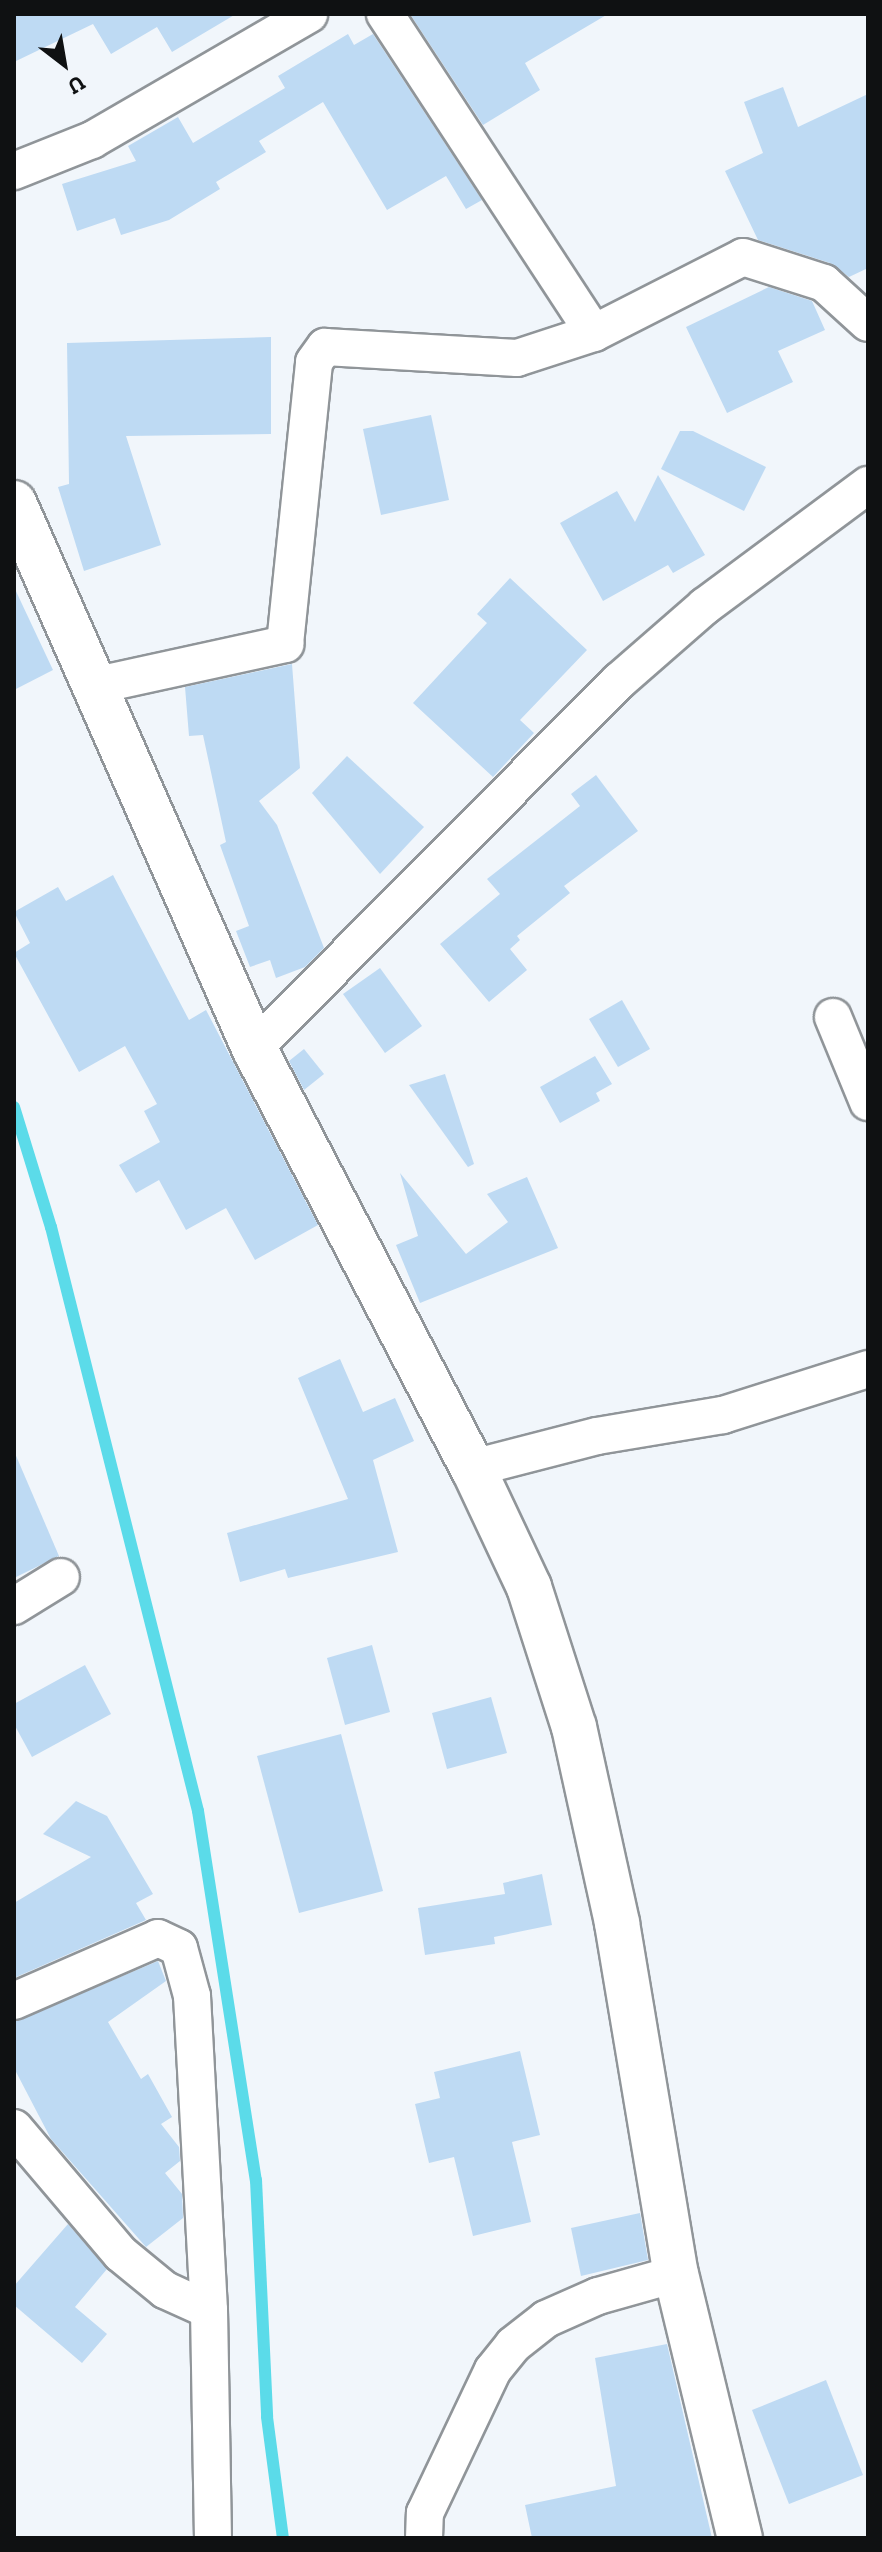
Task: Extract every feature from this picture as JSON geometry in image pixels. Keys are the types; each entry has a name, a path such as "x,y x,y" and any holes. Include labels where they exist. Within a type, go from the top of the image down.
{"street":[{"path":"14,171 92,140 309,14"},
{"path":"385,14 594,333"},
{"path":"93,686 285,644 314,362 325,347 517,358 594,333 743,257 824,283 868,323"},
{"path":"254,1048 619,681 705,606 868,485"},
{"path":"14,503 254,1048 473,1468 529,1587 574,1727 617,1923 676,2274 740,2538"},
{"path":"833,1017 868,1102"},
{"path":"473,1468 597,1436 723,1415 868,1369"},
{"path":"14,1606 61,1577"},
{"path":"14,2001 158,1938 179,1948 192,1996 213,2538"},
{"path":"14,2128 121,2254 207,2329"},
{"path":"424,2538 425,2513 493,2370 513,2345 546,2319 598,2296 676,2274"}],"building":[{"path":"14,14 236,14 172,52 157,27 111,54 93,24 14,62"},
{"path":"410,14 608,14 525,63 540,90 483,125"},
{"path":"348,34 354,45 373,34 482,200 466,209 446,176 387,210 323,102 259,141 266,152 216,182 220,189 169,220 121,235 115,218 77,231 62,184 136,161 128,146 178,117 193,143 285,88 278,76"},
{"path":"783,87 798,127 868,94 868,268 849,277 830,263 758,240 725,171 763,153 744,102"},
{"path":"769,287 812,301 825,330 778,351 793,382 727,413 686,327"},
{"path":"271,337 271,434 126,436 161,545 84,571 58,487 69,484 67,343"},
{"path":"431,415 449,500 381,515 363,429"},
{"path":"680,431 693,431 766,467 744,511 661,469"},
{"path":"658,475 705,555 673,573 668,565 603,601 560,523 617,491 635,522"},
{"path":"510,578 587,650 520,720 534,733 493,777 413,703 487,623 477,614"},
{"path":"14,587 53,670 14,690"},
{"path":"292,664 300,768 259,801 277,825 324,948 305,967 276,978 270,960 250,967 236,931 249,926 220,845 226,842 203,735 189,736 185,687"},
{"path":"347,756 424,827 380,874 312,793"},
{"path":"596,775 638,831 564,886 570,893 517,936 520,940 510,949 527,970 489,1002 440,944 500,894 487,879 580,806 571,794"},
{"path":"113,875 189,1020 206,1010 318,1225 255,1260 226,1208 186,1230 159,1180 136,1193 119,1165 160,1142 144,1111 157,1104 125,1046 79,1072 14,953 30,943 14,912 58,887 66,901"},
{"path":"380,968 422,1026 385,1053 343,994"},
{"path":"622,1000 650,1049 618,1067 589,1019"},
{"path":"304,1049 324,1074 304,1090 289,1061"},
{"path":"595,1056 612,1084 596,1093 600,1101 560,1123 540,1087"},
{"path":"445,1074 474,1164 468,1167 409,1085"},
{"path":"400,1173 466,1254 508,1222 487,1194 527,1177 558,1248 420,1303 396,1245 418,1236"},
{"path":"340,1359 363,1412 395,1398 414,1441 373,1460 398,1552 288,1578 285,1569 240,1582 227,1533 348,1499 298,1378"},
{"path":"14,1451 59,1556 14,1578"},
{"path":"372,1645 390,1712 345,1725 327,1658"},
{"path":"85,1665 111,1714 32,1757 14,1724 14,1704"},
{"path":"491,1697 507,1753 447,1769 432,1713"},
{"path":"341,1734 383,1891 299,1913 257,1756"},
{"path":"76,1801 107,1816 153,1894 136,1903 146,1920 14,1978 14,1903 91,1857 43,1834"},
{"path":"542,1874 552,1925 494,1937 495,1944 425,1955 418,1908 505,1894 503,1883"},
{"path":"158,1961 166,1981 108,2022 141,2079 148,2074 172,2117 161,2124 179,2147 180,2161 165,2173 182,2194 183,2218 146,2247 51,2139 14,2068 14,2022"},
{"path":"520,2051 540,2135 512,2142 531,2222 473,2236 454,2157 429,2163 415,2104 440,2098 434,2072"},
{"path":"640,2213 648,2260 581,2276 571,2228"},
{"path":"68,2224 107,2269 75,2307 107,2334 82,2363 14,2305 14,2286"},
{"path":"667,2344 712,2538 532,2538 525,2505 616,2486 595,2358"},
{"path":"826,2380 863,2475 789,2504 752,2410"}],"waterway":[{"path":"14,1107 51,1227 198,1811 256,2180 267,2417 283,2538"}]}
